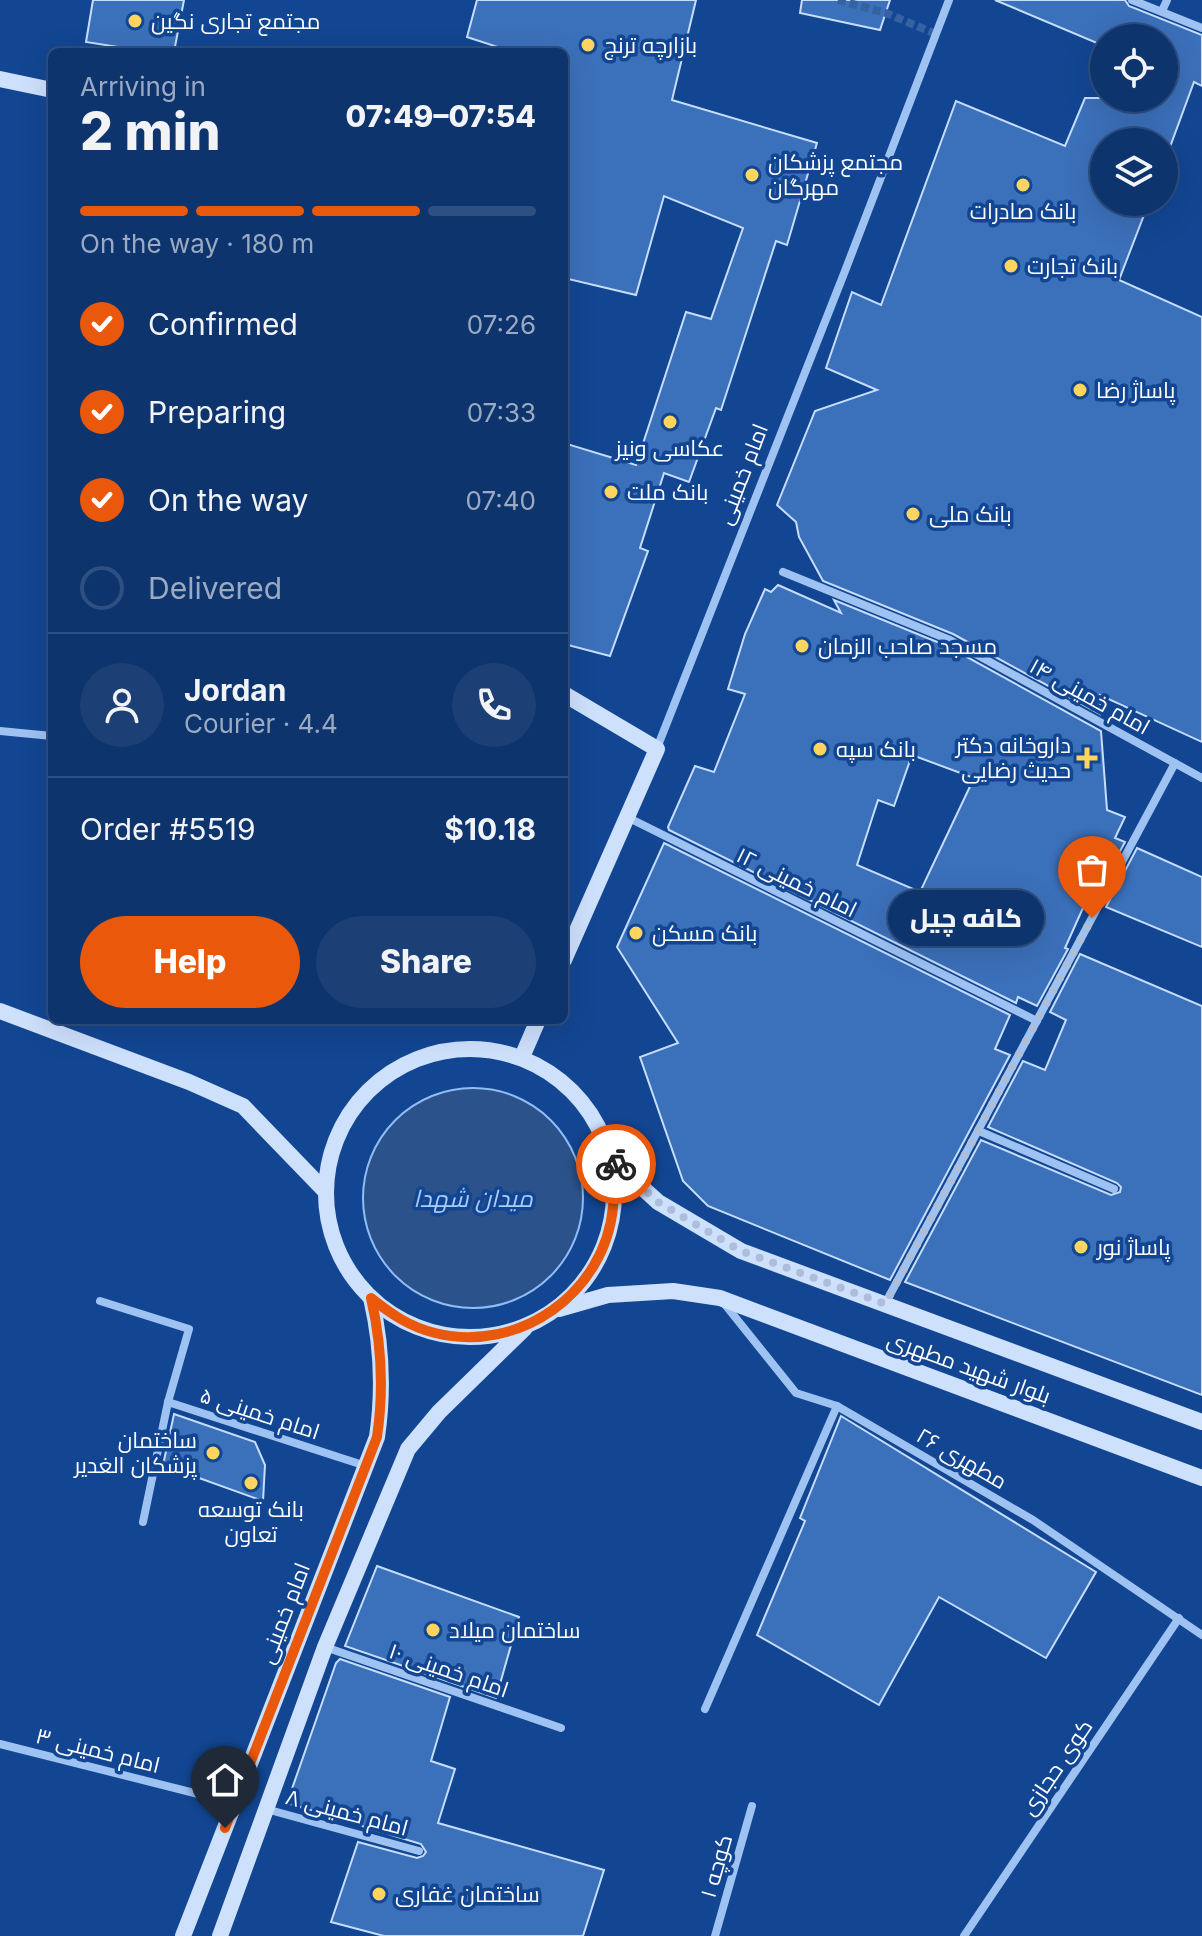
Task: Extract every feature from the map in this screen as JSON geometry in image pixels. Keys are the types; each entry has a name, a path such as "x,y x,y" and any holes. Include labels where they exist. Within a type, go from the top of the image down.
{"main road":[{"path":"0,79 48,89"},
{"path":"568,696 657,749"},
{"name":"امام خمینی","path":"568,951 657,749"},
{"path":"5,1015 189,1082 243,1106 325,1191"},
{"path":"522,1057 536,1024"},
{"path":"453,1049 488,1049 522,1057 562,1081 583,1103 600,1129 610,1158 614,1183 609,1231 588,1276 553,1311 529,1325 493,1336 437,1334 401,1320 371,1298 348,1271 337,1250 327,1216 325,1191 330,1157 342,1124 363,1096 388,1073 419,1057 453,1049"},
{"name":"بلوار شهید مطهری","path":"610,1158 658,1202 741,1251 1202,1422"},
{"name":"بلوار شهید مطهری","path":"553,1311 608,1295 673,1291 720,1298 1202,1478"},
{"name":"امام خمینی","path":"183,1936 377,1437 382,1403 382,1358 371,1298"},
{"path":"220,1936 325,1647 408,1449 439,1412 529,1325"}],"street":[{"name":"امام خمینی","path":"657,749 949,0"},
{"path":"1132,0 1202,28"},
{"path":"1162,11 1167,0"},
{"name":"امام خمینی ۱۴","path":"783,572 950,640 1202,778"},
{"path":"0,731 48,736"},
{"path":"885,1304 1175,763"},
{"name":"امام خمینی ۱۲","path":"626,817 1037,1021"},
{"path":"979,1131 1114,1189"},
{"name":"مطهری ۲۶","path":"720,1298 796,1393 837,1406 1033,1520 1202,1635"},
{"path":"100,1301 189,1329 168,1402"},
{"name":"امام خمینی ۵","path":"143,1522 168,1402 366,1466"},
{"path":"705,1709 837,1406"},
{"name":"کوی حجازی","path":"964,1936 1179,1618"},
{"name":"امام خمینی ۱۰","path":"325,1647 561,1728"},
{"name":"امام خمینی ۳","path":"0,1744 234,1803"},
{"name":"کوچه ۱","path":"715,1936 752,1806"},
{"name":"امام خمینی ۸","path":"266,1809 419,1851"}],"water":[{"name":"میدان شهدا","path":"473,1088 515,1096 551,1120 575,1156 583,1198 575,1240 551,1276 515,1300 473,1308 431,1300 395,1276 371,1240 363,1198 371,1156 395,1120 431,1096"}],"building":[{"name":"مجتمع تجاری نگین","path":"93,0 184,0 175,48 124,48 86,42"},
{"path":"477,0 696,0 672,100 817,143 787,245 776,241 721,410 716,408 689,482 664,473 640,548 648,551 610,656 568,645 568,444 636,465 686,312 711,319 743,228 664,196 636,295 568,279 568,48 501,48 467,37"},
{"path":"802,0 890,0 880,30 800,13"},
{"path":"995,0 1125,0 1129,6 1174,24 1090,24 1090,40"},
{"path":"1178,25 1202,35 1202,86 1194,82 1177,128 1090,128 1090,216 1144,216 1119,280 1202,317 1202,742 1100,695 1100,714 953,634 823,581 799,537 796,522 777,505 815,411 877,390 826,368 852,292 881,305 956,101 1065,146 1085,98 1090,98 1090,112 1178,112"},
{"path":"778,585 841,613 834,600 947,646 1101,731 1107,810 1125,817 1115,838 1125,842 1093,901 1087,899 1065,948 1068,949 1037,1006 1018,997 1016,1003 669,830 695,766 714,772 745,694 728,689 745,634 765,589 771,592","holes":["912,755 974,778 920,892 857,865 878,800 894,806"]},
{"path":"664,843 1010,1015 995,1049 1010,1055 890,1280 708,1206 683,1181 640,1057 678,1043 617,947"},
{"path":"1137,848 1202,877 1202,947 1106,907"},
{"path":"1080,954 1202,1006 1202,1395 905,1282 981,1140 1111,1195 1120,1192 1121,1187 1117,1183 988,1127 1023,1061 1045,1070 1066,1020 1050,1012"},
{"name":"ساختمان پزشکان الغدیر","path":"174,1414 255,1442 265,1465 263,1501 163,1465"},
{"path":"841,1416 1096,1572 1046,1658 939,1597 879,1705 757,1635 805,1521 800,1518"},
{"name":"ساختمان میلاد","path":"377,1566 519,1617 496,1698 345,1646"},
{"path":"340,1659 450,1697 431,1761 455,1769 438,1823 604,1870 583,1936 384,1936 331,1922 358,1842 417,1858 426,1852 421,1844 287,1803"}],"tunnel":[{"path":"838,0 886,13 936,34"}],"way so far":[{"path":"616,1164 658,1202 741,1251 885,1304 1092,918"}],"place":[{"name":"مجتمع تجاری نگین","path":"135,21"},
{"name":"بازارچه ترنج","path":"588,45"},
{"name":"مجتمع پزشكان مهرگان","path":"752,175"},
{"name":"بانک صادرات","path":"1023,185"},
{"name":"بانک تجارت","path":"1011,266"},
{"name":"پاساژ رضا","path":"1080,390"},
{"name":"عکاسی ونیز","path":"670,422"},
{"name":"بانک ملت","path":"611,492"},
{"name":"بانک ملی","path":"913,514"},
{"name":"مسجد صاحب الزمان","path":"802,646"},
{"name":"بانک سپه","path":"820,749"},
{"name":"داروخانه دکتر حدیث رضایی","path":"1087,758"},
{"name":"کافه چیل","path":"1092,918"},
{"name":"بانک مسکن","path":"636,933"},
{"name":"پاساژ نور","path":"1081,1247"},
{"name":"ساختمان پزشکان الغدیر","path":"213,1453"},
{"name":"بانک توسعه تعاون","path":"251,1483"},
{"name":"ساختمان میلاد","path":"433,1630"},
{"name":"ساختمان غفاری","path":"379,1894"}],"route":[{"path":"225,1828 377,1437 382,1403 382,1358 371,1298 401,1320 437,1334 493,1336 529,1325 572,1295 600,1255 609,1231 613,1207 614,1183 610,1158 616,1164"}]}
